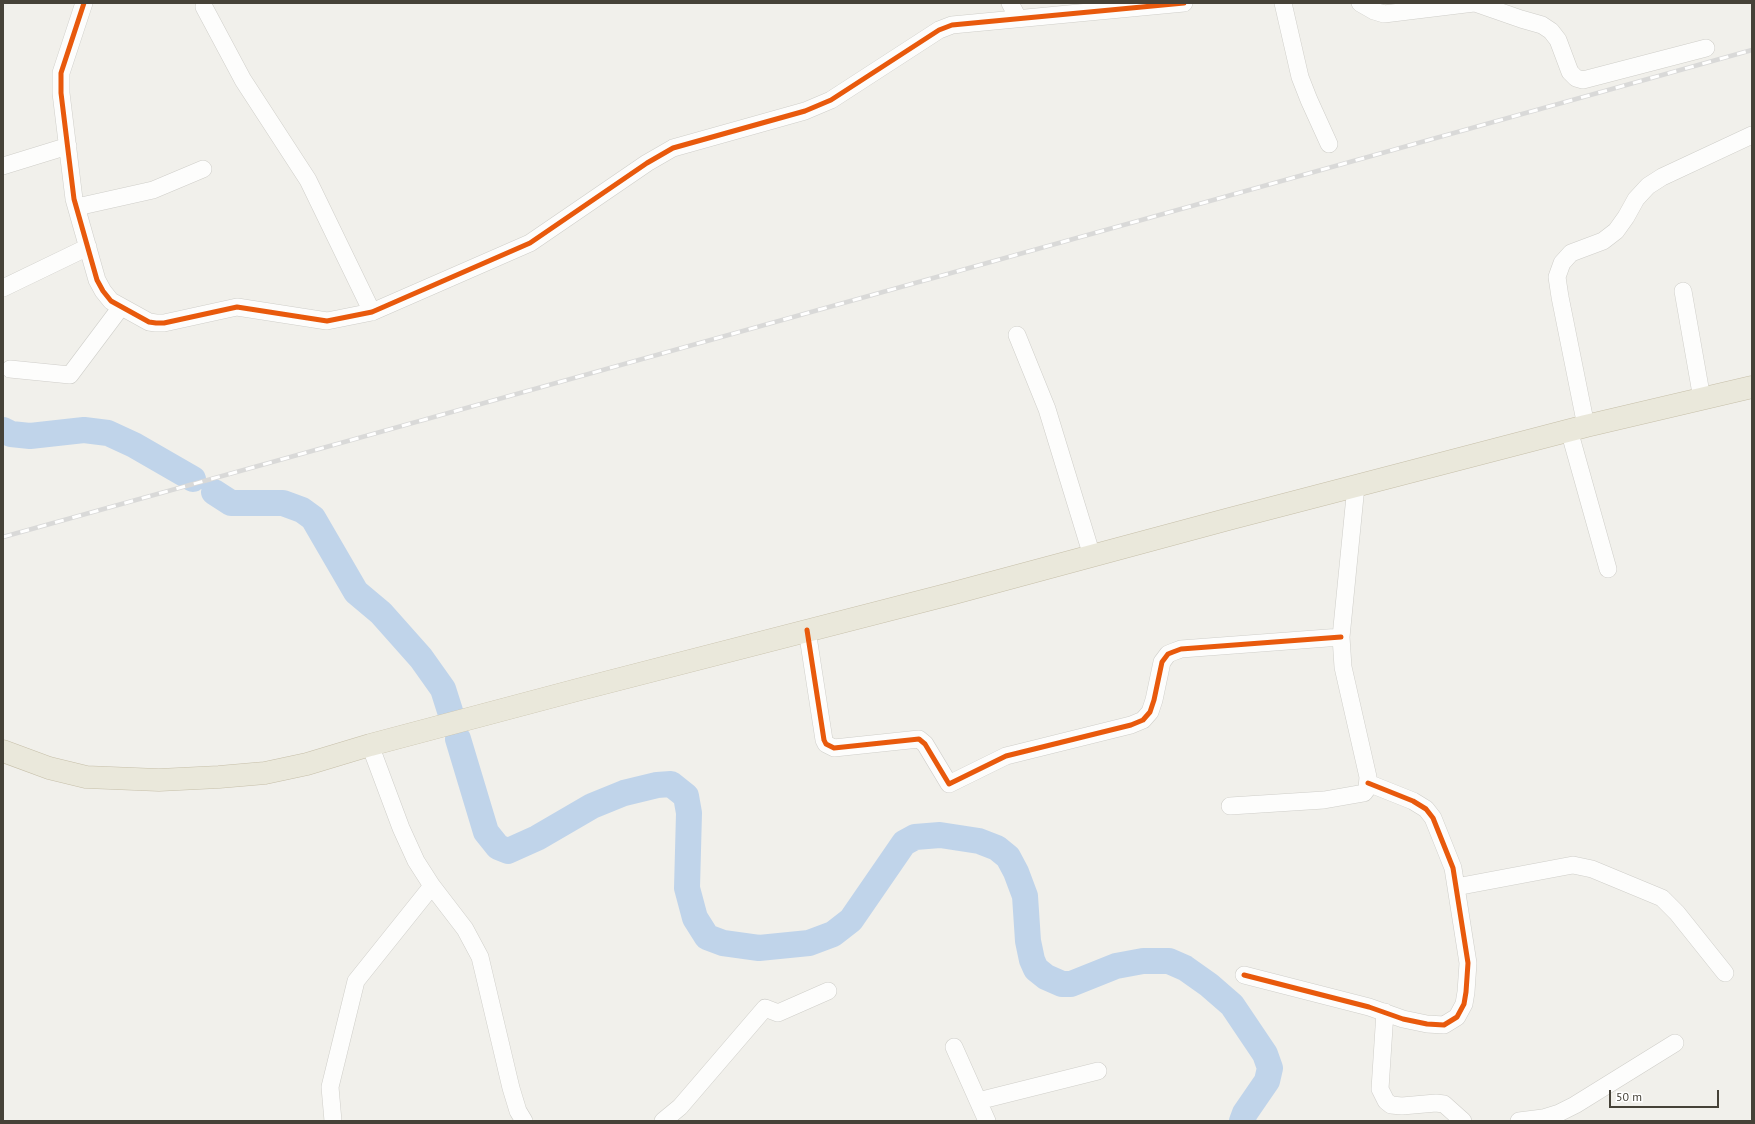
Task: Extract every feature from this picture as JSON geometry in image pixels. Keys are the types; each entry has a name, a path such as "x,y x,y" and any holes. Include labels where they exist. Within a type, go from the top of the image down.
{"highway":[{"path":"3,751 48,768 86,777 159,780 265,773 308,764 370,745 1578,428 1752,388"}],"street":[{"path":"84,3 61,73 61,93 77,207 97,280 111,301 149,322 156,323 164,323 237,307 327,321 372,312 530,243 673,148 804,111 832,100 939,30 952,25 1184,3"},
{"path":"1010,3 1018,18"},
{"path":"1283,3 1300,77 1329,144"},
{"path":"1360,3 1374,12 1384,14 1477,3 1542,25 1551,31 1558,40 1570,72 1576,78 1583,80 1706,48"},
{"path":"204,7 243,80 308,180 372,312"},
{"path":"1608,569 1578,428 1558,278 1562,263 1571,253 1603,241 1616,231 1626,218 1636,199 1648,186 1662,177 1752,135"},
{"path":"3,166 68,146"},
{"path":"77,207 153,190 203,168"},
{"path":"3,288 88,247"},
{"path":"1683,292 1702,399"},
{"path":"10,369 70,375 122,307"},
{"path":"1017,335 1047,409 1092,556"},
{"path":"1230,806 1324,800 1364,793 1367,789 1368,783 1343,667 1342,637 1356,486"},
{"path":"807,630 824,740 826,744 834,748 919,739 925,744 949,784 1006,756 1131,725 1142,720 1150,712 1162,662 1168,654 1181,649 1342,637"},
{"path":"370,745 401,828 416,861 432,886 465,929 480,958 511,1088 518,1111 524,1121"},
{"path":"1244,975 1385,1012 1403,1019 1427,1024 1444,1025 1457,1017 1464,1004 1468,963 1453,868 1434,818 1426,809 1413,801 1368,783"},
{"path":"1456,887 1573,865 1592,869 1662,898 1677,913 1725,973"},
{"path":"333,1121 330,1087 356,981 432,886"},
{"path":"662,1121 680,1107 765,1008 778,1013 828,991"},
{"path":"1385,1012 1380,1089 1386,1101 1391,1105 1402,1106 1441,1103 1463,1121"},
{"path":"1519,1121 1543,1118 1559,1113 1575,1105 1675,1043"},
{"path":"954,1047 987,1121"},
{"path":"978,1101 1098,1071"}],"waterway":[{"path":"3,430 11,434 30,436 84,430 108,433 134,445 193,479"},
{"path":"214,492 231,503 283,503 302,510 313,518 356,592 381,613 421,658 443,689 450,711"},
{"path":"458,739 486,832 498,847 508,851 537,838 592,806 624,793 657,785 671,784 686,796 689,813 687,888 695,918 707,937 723,943 759,948 809,943 833,934 851,920 904,843 915,837 940,835 979,841 997,848 1008,857 1016,872 1025,896 1028,941 1032,960 1036,969 1046,977 1062,984 1071,984 1116,966 1143,961 1169,961 1185,968 1209,985 1232,1005 1265,1054 1270,1068 1267,1081 1245,1113 1242,1121"}],"railway":[{"path":"3,537 1752,50"}],"cycle path":[{"path":"84,3 61,73 61,93 74,199 97,280 103,291 111,301 149,322 156,323 164,323 237,307 327,321 372,312 530,243 647,163 673,148 805,111 831,100 939,30 952,25 1184,3"},
{"path":"807,630 824,740 826,744 834,748 919,739 925,744 949,784 1006,756 1131,725 1143,720 1150,712 1154,700 1162,662 1168,654 1173,652 1181,649 1341,637"},
{"path":"1244,975 1369,1007 1403,1019 1427,1024 1444,1025 1457,1017 1464,1004 1468,963 1453,868 1433,818 1426,809 1413,801 1368,783"}]}
